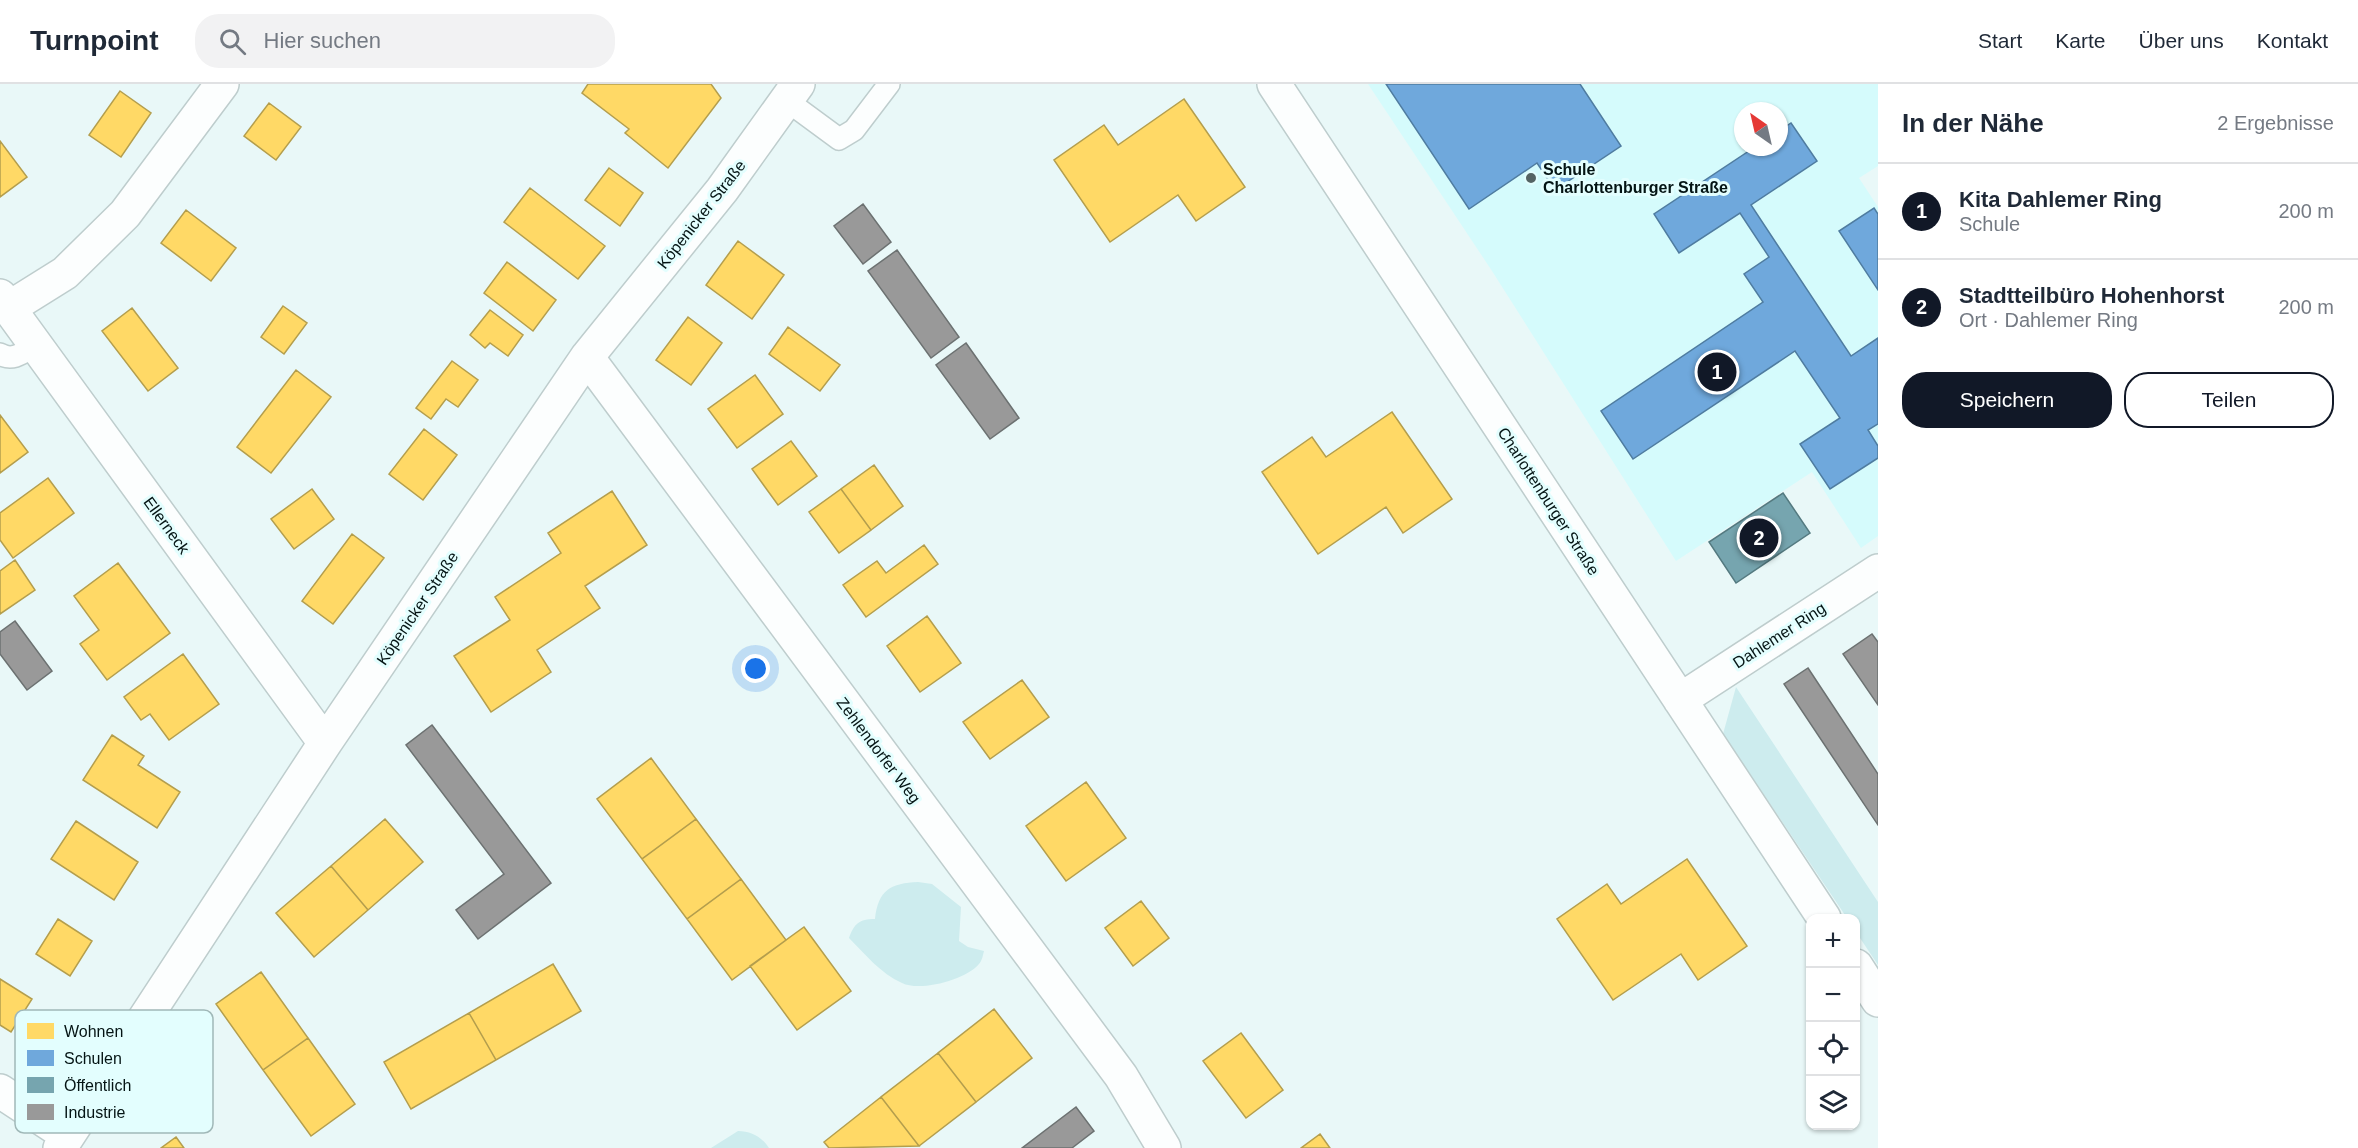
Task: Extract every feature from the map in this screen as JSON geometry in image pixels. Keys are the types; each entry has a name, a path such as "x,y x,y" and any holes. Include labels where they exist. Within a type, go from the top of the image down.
{"street":[{"name":"Ellerneck","path":"222,84 125,214 65,273 4,302 325,743"},
{"name":"Charlottenburger Straße","path":"1274,84 1821,914"},
{"name":"Köpenicker Straße","path":"150,1010 325,743 587,357 722,190 792,92"},
{"name":"Zehlendorfer Weg","path":"587,357 1121,1076 1164,1148"},
{"name":"Dahlemer Ring","path":"1680,700 1878,571"},
{"path":"1857,968 1878,1000"},
{"path":"0,1091 15,1103"}],"lane":[{"path":"792,92 839,139 854,130 889,84"},
{"path":"0,354 6,358 18,356 36,345"}],"shaded area":[{"path":"1368,84 1878,84 1878,166 1859,178 1878,207 1878,536 1861,548 1812,472 1676,561 1492,271"},
{"path":"1736,687 1878,902 1878,965 1860,938 1860,914 1844,914 1723,734"},
{"path":"918,882 932,884 961,907 959,941 968,947 984,951 979,964 964,975 942,983 920,986 902,983 887,974 849,938 858,923 875,919 879,901 888,890 900,884"},
{"path":"738,1131 756,1135 769,1148 711,1148"}],"building: Wohnen":[{"path":"588,84 711,84 721,98 668,168 625,133 629,129 582,93"},
{"path":"120,91 151,113 121,157 89,135"},
{"path":"1184,99 1245,187 1196,221 1178,195 1110,242 1054,160 1104,125 1118,145"},
{"path":"269,103 301,127 276,160 244,136"},
{"path":"0,141 27,177 0,197"},
{"path":"609,168 643,193 620,226 585,200"},
{"path":"530,188 605,246 578,279 504,222"},
{"path":"186,210 236,248 211,281 161,243"},
{"path":"738,241 784,275 752,319 706,285"},
{"path":"507,262 556,300 533,331 484,293"},
{"path":"283,306 307,323 284,354 261,337"},
{"path":"132,308 178,368 148,391 102,331"},
{"path":"490,310 523,335 508,356 490,343 485,348 470,335"},
{"path":"688,317 722,343 691,385 656,360"},
{"path":"788,327 840,365 820,391 769,354"},
{"path":"452,361 478,380 458,407 446,399 431,419 416,408"},
{"path":"296,370 331,397 271,473 237,447"},
{"path":"755,375 783,414 737,448 708,409"},
{"path":"1392,412 1452,499 1403,533 1386,507 1318,554 1262,472 1312,437 1326,457"},
{"path":"0,415 28,452 0,473"},
{"path":"424,429 457,455 423,500 389,474"},
{"path":"791,441 817,476 778,505 752,469"},
{"path":"874,465 903,506 871,530 841,489"},
{"path":"48,478 74,513 13,558 0,540 0,513"},
{"path":"312,489 334,519 294,549 271,519"},
{"path":"841,489 871,530 839,553 809,512"},
{"path":"612,491 647,545 585,586 600,608 537,650 551,672 491,712 454,656 510,620 495,597 561,553 548,533"},
{"path":"352,534 384,558 333,624 302,601"},
{"path":"924,545 938,564 866,617 843,585 877,561 886,573"},
{"path":"15,560 35,590 0,614 0,571"},
{"path":"118,563 170,633 107,680 80,644 99,630 74,596"},
{"path":"927,616 961,663 920,692 887,646"},
{"path":"183,654 219,704 169,740 150,714 141,720 124,697"},
{"path":"1022,680 1049,717 990,759 963,722"},
{"path":"112,735 144,756 138,765 180,792 157,828 83,780"},
{"path":"651,758 696,819 642,859 597,799"},
{"path":"1086,782 1126,838 1066,881 1026,826"},
{"path":"385,819 423,862 368,910 331,866"},
{"path":"696,819 741,879 687,919 642,859"},
{"path":"76,821 138,862 114,900 51,859"},
{"path":"1687,859 1747,946 1698,980 1681,954 1613,1000 1557,919 1607,884 1621,904"},
{"path":"331,866 368,910 314,957 276,913"},
{"path":"741,879 786,940 732,980 687,919"},
{"path":"1141,901 1169,938 1133,966 1105,928"},
{"path":"58,919 92,941 70,976 36,954"},
{"path":"804,927 851,991 797,1030 750,966"},
{"path":"553,964 581,1011 496,1060 469,1013"},
{"path":"261,972 308,1038 263,1070 216,1004"},
{"path":"0,979 32,999 25,1010 15,1010 15,1026 11,1032 0,1025"},
{"path":"994,1009 1032,1058 976,1102 938,1053"},
{"path":"469,1013 496,1060 411,1109 384,1062"},
{"path":"1241,1033 1283,1090 1246,1118 1203,1061"},
{"path":"308,1038 355,1104 311,1136 263,1070"},
{"path":"938,1053 976,1102 919,1146 881,1097"},
{"path":"881,1097 919,1146 829,1148 824,1142"},
{"path":"1320,1134 1330,1148 1301,1148"},
{"path":"176,1137 184,1148 161,1148"}],"building: Schulen":[{"path":"1386,84 1580,84 1621,146 1555,190 1537,163 1469,209"},
{"path":"1791,123 1817,161 1751,205 1851,356 1878,338 1878,424 1868,430 1878,446 1878,458 1830,489 1800,444 1840,418 1795,351 1633,459 1601,411 1763,302 1744,274 1769,257 1740,213 1679,253 1654,214 1741,156 1788,156 1788,125"},
{"path":"1874,208 1878,214 1878,290 1839,231"}],"building: Öffentlich":[{"path":"1783,493 1810,533 1736,583 1709,542"}],"building: Industrie":[{"path":"863,204 891,242 863,264 834,226"},
{"path":"897,250 959,337 931,358 868,271"},
{"path":"966,343 1019,418 990,439 936,365"},
{"path":"15,621 52,671 27,690 0,654 0,632"},
{"path":"1872,634 1878,642 1878,705 1843,654"},
{"path":"1808,668 1878,774 1878,825 1784,684"},
{"path":"432,725 551,883 478,939 456,910 504,874 406,745"},
{"path":"1076,1107 1094,1131 1072,1148 1022,1148"}],"place":[{"name":"Schule Charlottenburger Straße","path":"1531,178"},
{"name":"Kita Dahlemer Ring","path":"1717,372"},
{"name":"Stadtteilbüro Hohenhorst","path":"1759,538"}]}
